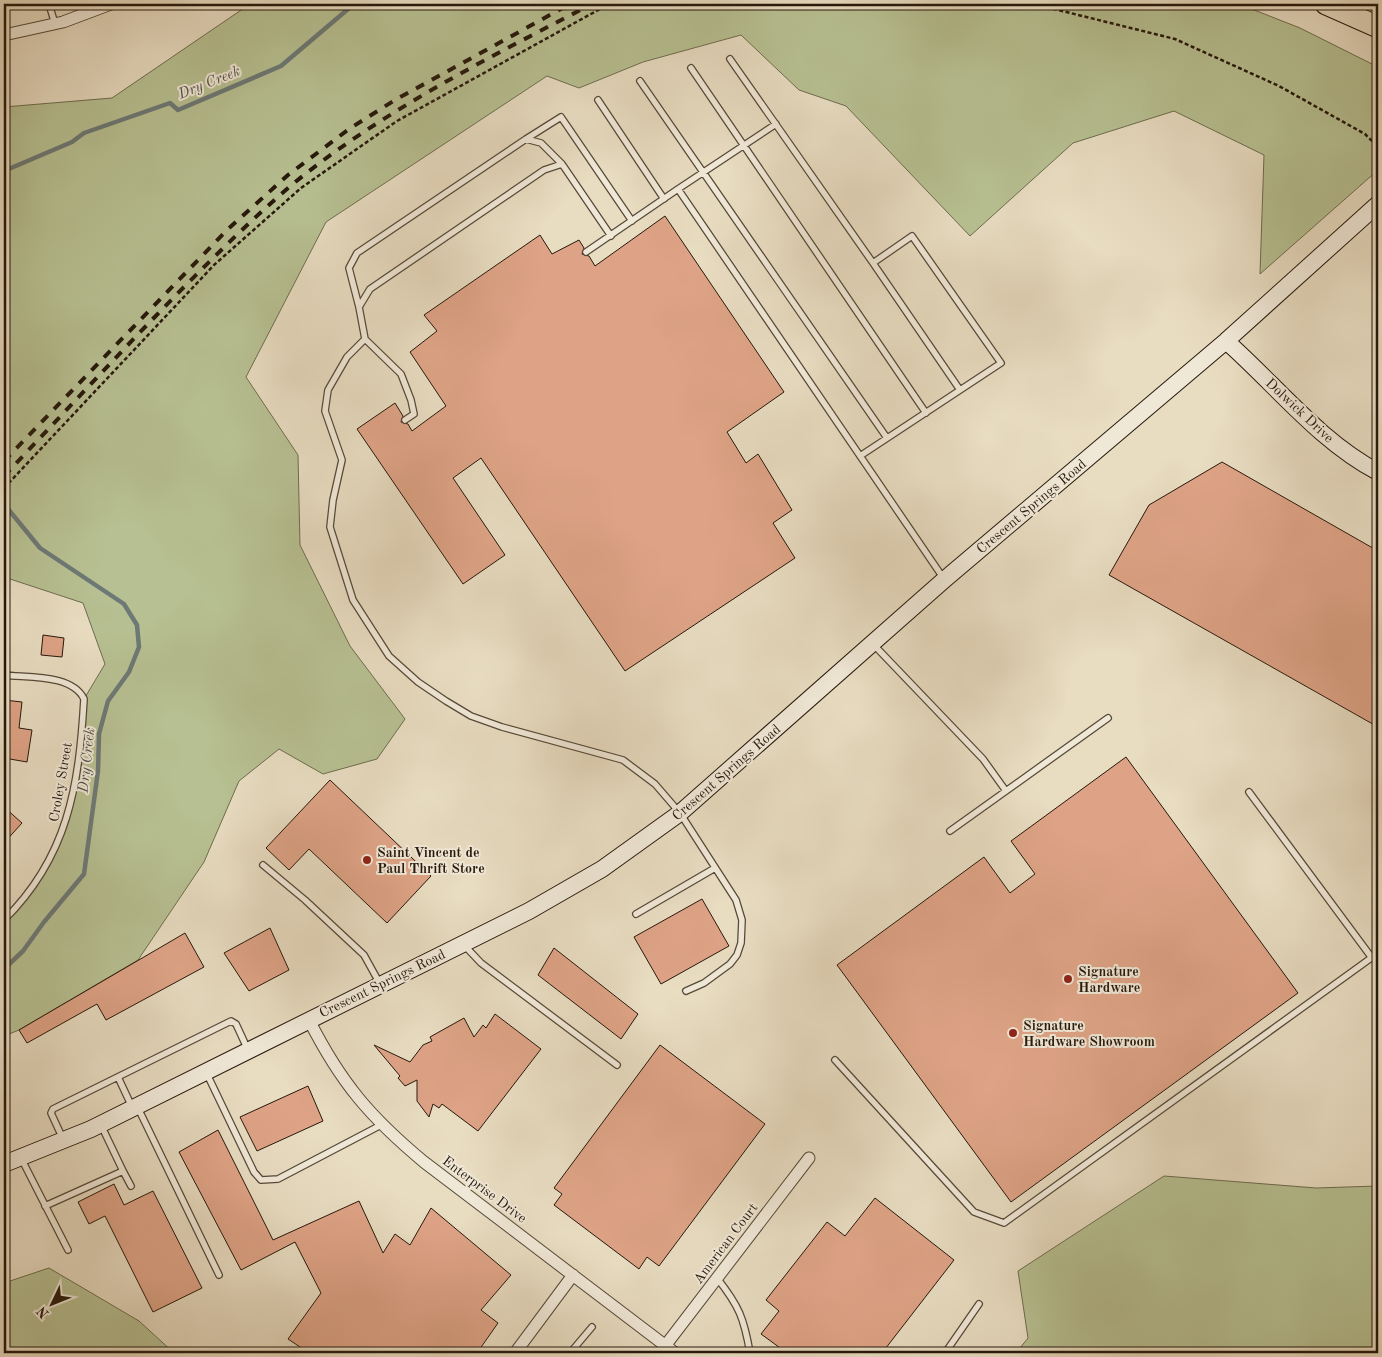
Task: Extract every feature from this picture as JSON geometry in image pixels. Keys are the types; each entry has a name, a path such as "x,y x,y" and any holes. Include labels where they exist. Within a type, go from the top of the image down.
{"highway":[{"path":"1326,4 1378,27"}],"main road":[{"name":"Crescent Springs Road","path":"10,1160 64,1142 101,1124 529,911 602,869 680,813 944,580 1226,341 1378,204"},
{"name":"Dolwick Drive","path":"1226,341 1284,398 1333,441 1378,472"}],"street":[{"path":"4,35 55,24 111,4"},
{"name":"Enterprise Drive","path":"308,1020 341,1077 359,1102 381,1125 424,1162 670,1350"},
{"name":"American Court","path":"670,1350 717,1278 809,1158"},
{"path":"515,1353 573,1275"}],"lane":[{"path":"49,4 55,24"},
{"path":"730,59 960,390"},
{"path":"690,68 745,145 926,413"},
{"path":"640,81 887,438"},
{"path":"598,100 664,199"},
{"path":"405,420 414,414 412,400 401,374 365,339 349,268 357,253 561,117 632,221"},
{"path":"586,252 776,124"},
{"path":"526,139 540,143 562,164 611,236"},
{"path":"359,307 370,289 544,170 562,164"},
{"path":"678,189 944,580"},
{"path":"860,456 1001,363 912,236 873,263"},
{"path":"365,339 347,357 328,390 324,411 342,460 333,500 330,527 353,600 389,656 418,682 446,701 471,716 502,727 623,760 655,784 680,813 736,900 742,920 741,943 737,955 730,964 704,983 686,991"},
{"path":"873,644 983,759 1006,791"},
{"name":"Croley Street","path":"4,675 62,682 80,691 84,699 71,806 65,828 46,868 4,920"},
{"path":"950,831 1108,718"},
{"path":"1249,792 1372,958"},
{"path":"263,865 306,900 364,955 380,984"},
{"path":"636,914 715,868"},
{"path":"462,943 481,963 617,1066"},
{"path":"835,1060 974,1212 1004,1223 1378,953"},
{"path":"64,1142 51,1113 53,1109 231,1021 236,1024 248,1050"},
{"path":"206,1071 254,1172 261,1180 278,1179 381,1125"},
{"path":"118,1077 219,1275"},
{"path":"101,1124 131,1186"},
{"path":"10,1160 45,1206 68,1250"},
{"path":"45,1206 123,1171"},
{"path":"717,1278 736,1302 742,1315 750,1353"},
{"path":"945,1353 979,1304"},
{"path":"570,1353 592,1326"}],"path":[{"path":"4,488 214,266 302,188 397,122 609,4"},
{"path":"1034,4 1176,38 1280,86 1364,134 1378,147"}],"green space":[{"path":"250,4 1239,4 1300,28 1378,67 1378,170 1260,274 1264,155 1174,111 1073,143 970,236 846,106 799,90 741,35 643,62 579,88 547,76 326,222 246,377 298,455 300,545 350,646 405,719 377,759 323,774 279,749 239,781 204,862 138,960 19,1030 4,1036 4,920 46,868 71,806 84,699 105,664 83,603 4,577 4,107 112,98"},
{"path":"1164,1176 1316,1188 1378,1186 1378,1353 1016,1353 1028,1338 1018,1271"},
{"path":"49,1268 139,1321 174,1353 4,1353 4,1283"}],"building":[{"path":"665,216 784,392 727,432 746,463 758,454 792,510 773,523 795,558 625,671 481,458 453,478 505,555 463,584 357,429 395,403 403,416 401,422 408,424 412,431 446,406 410,352 437,331 424,315 540,235 552,254 579,240 584,248 582,254 589,256 595,266"},
{"path":"1222,462 1378,551 1378,727 1109,575 1149,505"},
{"path":"43,635 64,638 62,657 41,655"},
{"path":"4,700 22,702 19,728 32,730 27,762 4,758"},
{"name":"Signature Hardware","path":"1126,757 1298,993 1011,1202 837,965 984,857 1010,893 1035,874 1011,841"},
{"name":"Saint Vincent de Paul Thrift Store","path":"330,780 431,876 387,923 309,849 289,870 266,848"},
{"path":"4,807 22,823 4,843"},
{"path":"702,899 729,946 661,984 634,937"},
{"path":"270,928 289,970 249,991 224,953"},
{"path":"185,933 204,967 106,1020 97,1004 27,1043 19,1030"},
{"path":"554,948 638,1014 621,1039 538,975"},
{"path":"495,1014 541,1049 478,1131 442,1104 439,1108 433,1104 429,1117 417,1101 417,1080 405,1086 398,1078 400,1076 374,1045 410,1062 423,1045 432,1041 430,1037 464,1018 474,1037 483,1025 486,1028"},
{"path":"660,1045 765,1124 659,1266 647,1257 639,1269 554,1205 562,1194 554,1188"},
{"path":"308,1086 323,1121 257,1151 240,1117"},
{"path":"218,1130 273,1240 359,1201 383,1253 395,1234 410,1245 431,1208 511,1275 481,1310 498,1323 477,1353 309,1353 288,1339 321,1293 295,1242 241,1270 179,1152"},
{"path":"114,1184 124,1205 153,1191 202,1288 153,1312 105,1216 89,1224 78,1202"},
{"path":"875,1198 954,1260 882,1353 787,1353 761,1334 779,1311 766,1300 827,1222 845,1236"}],"waterway":[{"name":"Dry Creek","path":"4,171 72,142 84,133 170,103 178,110 281,66 354,4"},
{"name":"Dry Creek","path":"4,504 40,548 124,604 137,625 139,647 129,672 108,701 99,734 98,771 84,874 44,922 23,951 4,969"}],"railway":[{"path":"4,461 228,229 288,175 349,129 395,100 570,4"},
{"path":"4,476 183,288 251,221 294,183 328,157 401,108 438,86 592,4"}],"place":[{"name":"Saint Vincent de Paul Thrift Store","path":"367,860"},
{"name":"Signature Hardware","path":"1068,979"},
{"name":"Signature Hardware Showroom","path":"1013,1033"}]}
